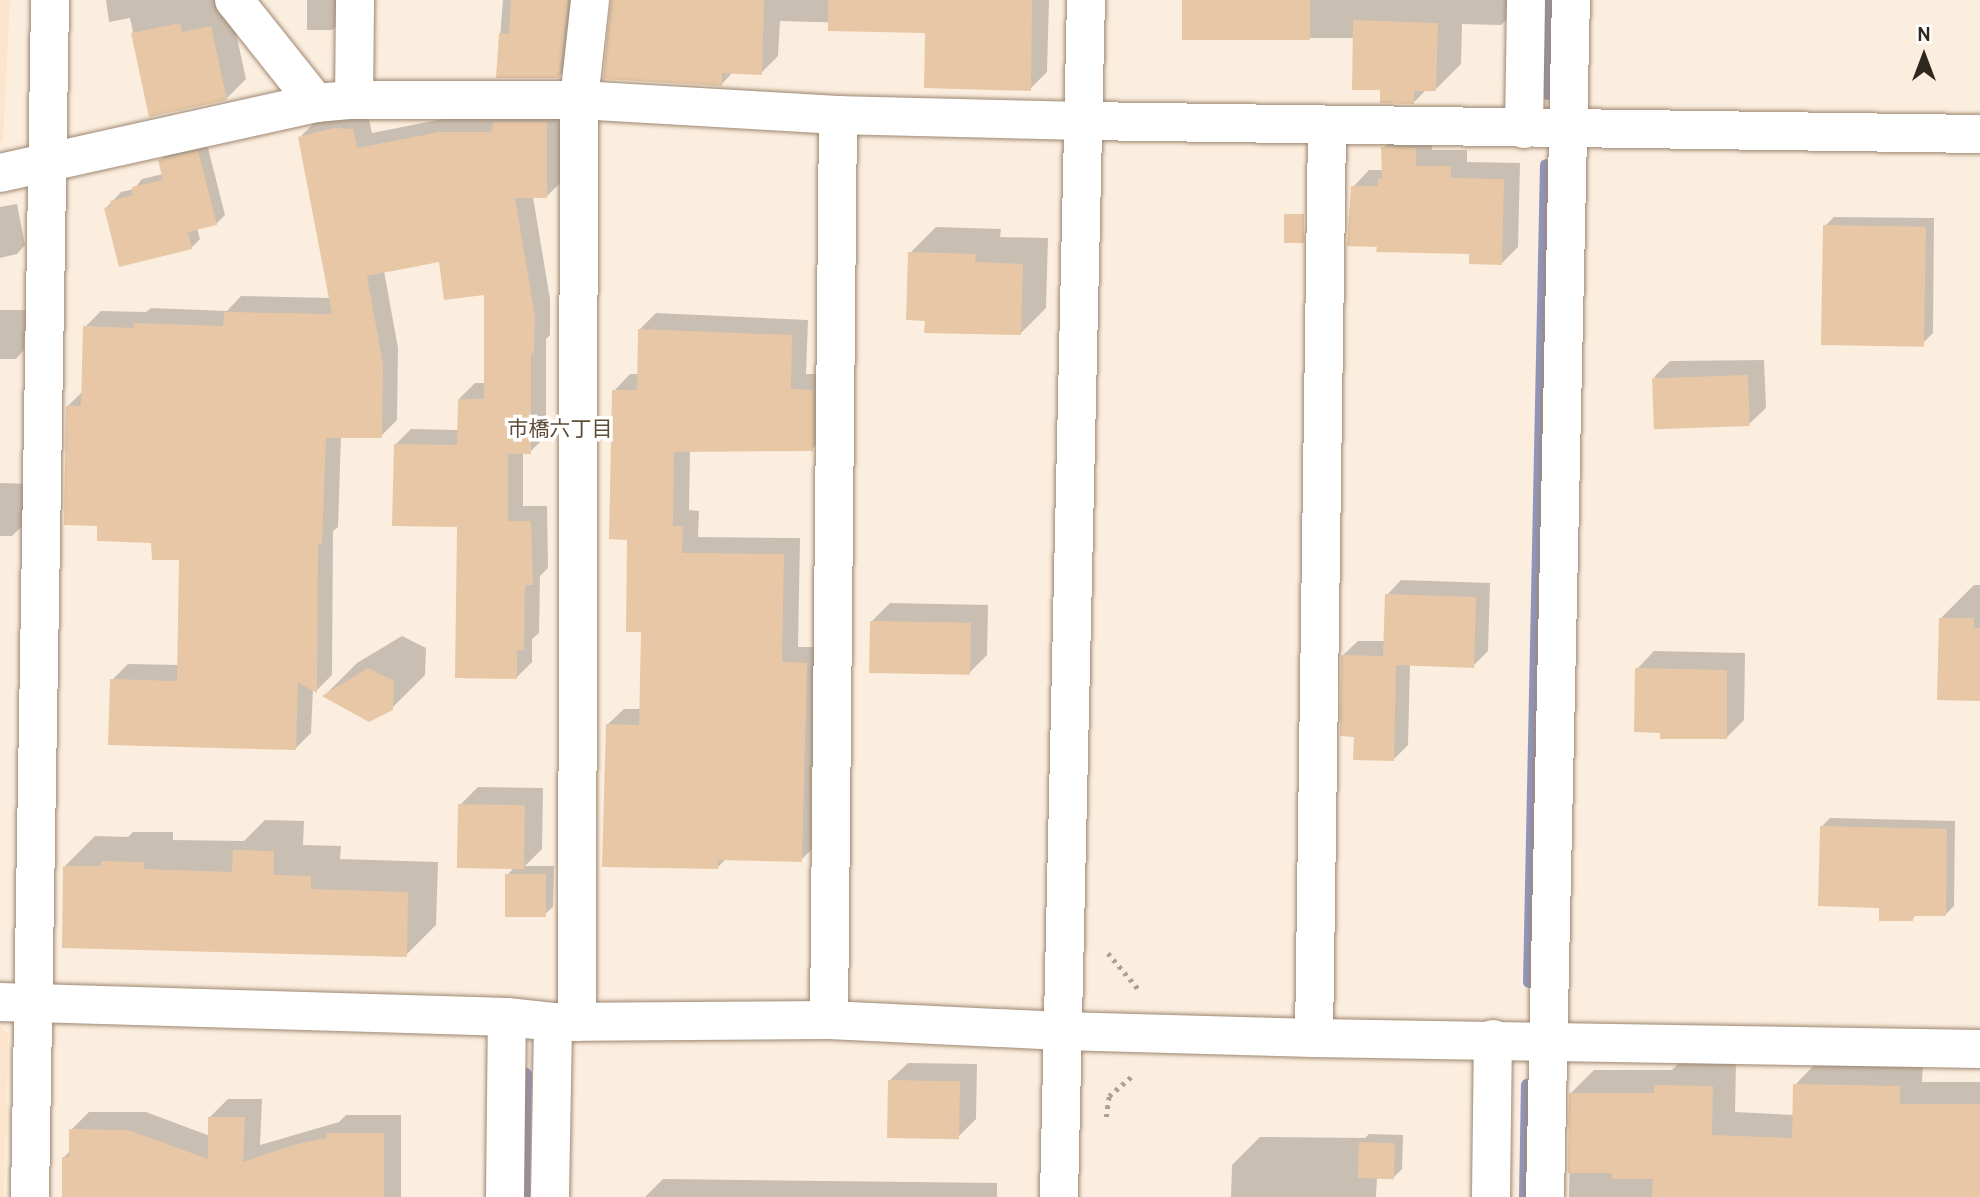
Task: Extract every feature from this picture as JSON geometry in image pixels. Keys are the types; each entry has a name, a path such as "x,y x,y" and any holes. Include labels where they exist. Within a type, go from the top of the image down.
{"street":[{"path":"30,1197 17,1002 50,0"},
{"path":"234,0 316,103"},
{"path":"354,100 355,0"},
{"path":"551,1197 565,1022 579,100 590,0"},
{"path":"1059,1197 1086,0"},
{"path":"1524,129 1526,0"},
{"path":"1545,1197 1571,0"},
{"path":"0,173 316,103 354,100 579,100 838,115 1083,121 1980,134"},
{"path":"829,1020 838,115"},
{"path":"1314,1038 1327,125"},
{"path":"17,1002 507,1017 565,1022 829,1020 1062,1031 1314,1038 1549,1039 1980,1048"},
{"path":"505,1197 507,1017"},
{"path":"1491,1197 1493,1039"}],"path":[{"path":"1108,944 1108,956 1142,993"}],"shaded area":[{"path":"0,0 10,0 3,142 0,143"},
{"path":"0,1026 8,1033 4,1197 0,1197"}],"building":[{"path":"511,0 568,0 559,78 496,78 499,33 509,34"},
{"path":"611,0 764,0 762,75 722,73 722,86 603,79"},
{"path":"828,0 1032,0 1031,91 924,88 925,33 828,31"},
{"path":"1182,0 1310,0 1310,40 1182,40"},
{"path":"1353,20 1438,23 1436,91 1414,91 1414,104 1380,103 1380,90 1352,90"},
{"path":"180,23 182,32 211,26 227,100 149,117 131,33"},
{"path":"493,122 547,122 547,198 515,198 535,316 534,353 531,353 531,454 508,454 508,521 531,521 533,585 525,585 524,650 517,650 517,679 455,678 457,527 392,526 394,444 457,445 458,399 484,399 484,295 444,300 439,262 367,276 383,365 382,438 326,438 322,544 318,544 317,693 298,682 296,750 108,745 110,679 177,681 179,560 152,560 151,543 97,541 97,526 64,525 66,406 81,406 83,326 134,328 133,323 223,326 224,312 332,314 298,137 334,128 353,129 357,148 440,132 489,132 492,131"},
{"path":"1381,147 1416,148 1416,166 1451,166 1451,178 1504,179 1502,265 1469,264 1469,254 1376,252 1377,247 1347,246 1351,186 1378,186 1378,178 1382,178"},
{"path":"198,151 217,225 188,232 192,249 119,267 104,208 111,206 110,201 133,195 132,187 163,180 158,160"},
{"path":"1284,214 1304,214 1304,243 1284,243"},
{"path":"1823,225 1926,227 1924,347 1821,345"},
{"path":"908,252 976,254 975,262 1023,264 1021,335 924,333 925,321 906,320"},
{"path":"638,329 792,335 791,389 813,390 813,451 674,452 673,526 683,526 682,553 784,554 782,662 807,663 802,862 718,860 718,869 602,867 606,724 639,725 641,632 626,632 627,540 609,539 612,390 637,390"},
{"path":"1748,375 1750,426 1654,429 1652,378"},
{"path":"1385,594 1476,597 1474,668 1396,665 1394,761 1353,760 1354,737 1340,736 1341,655 1383,656"},
{"path":"1939,618 1974,618 1974,628 1980,628 1980,701 1937,700"},
{"path":"870,621 971,623 970,675 869,673"},
{"path":"368,668 394,681 393,710 369,722 322,696"},
{"path":"1635,668 1727,670 1727,739 1660,739 1660,733 1634,732"},
{"path":"458,804 525,805 524,869 457,868"},
{"path":"1820,826 1947,829 1946,916 1913,916 1913,921 1879,921 1879,908 1818,906"},
{"path":"233,850 274,851 274,875 311,876 311,889 408,892 407,957 62,948 63,866 101,866 101,861 144,862 144,869 232,872"},
{"path":"505,874 546,874 546,917 505,917"},
{"path":"888,1080 960,1081 959,1139 887,1138"},
{"path":"1793,1084 1900,1086 1900,1104 1980,1104 1980,1197 1652,1197 1653,1179 1612,1179 1612,1173 1568,1173 1569,1093 1654,1093 1654,1085 1713,1086 1712,1135 1792,1138"},
{"path":"208,1117 245,1117 243,1162 297,1144 326,1138 326,1133 384,1133 384,1197 62,1197 62,1157 69,1157 69,1129 128,1130 208,1159"},
{"path":"1359,1142 1395,1143 1394,1179 1358,1178"}],"waterway":[{"path":"1548,94 1549,0"},
{"path":"1529,982 1546,165"},
{"path":"524,1197 526,1074"},
{"path":"1525,1197 1527,1085"}],"district":[{"name":"市橋六丁目","path":"560,429"}]}
